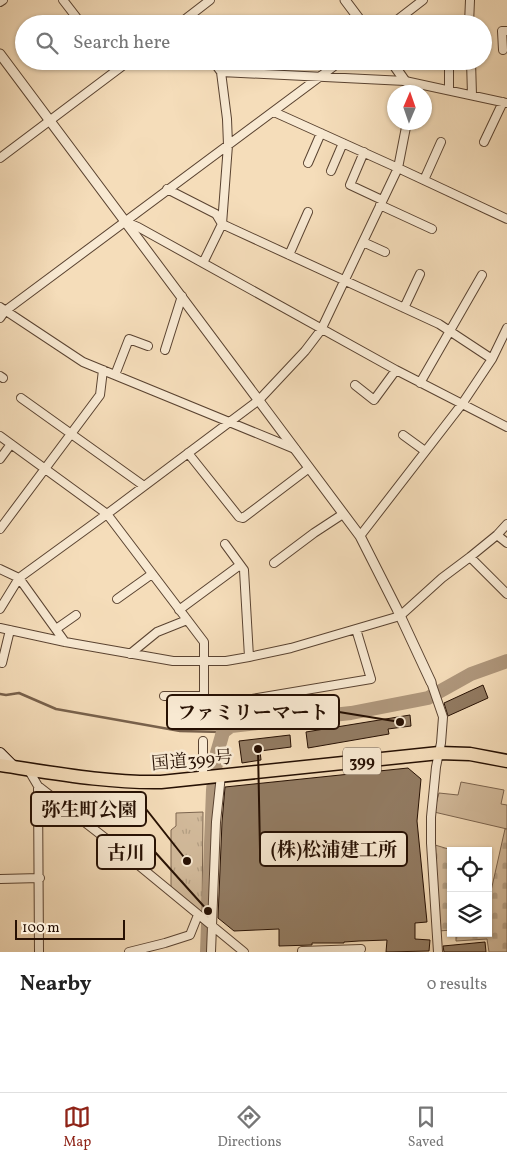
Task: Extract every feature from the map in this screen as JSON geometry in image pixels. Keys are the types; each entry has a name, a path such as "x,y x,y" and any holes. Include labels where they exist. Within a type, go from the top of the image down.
{"highway":[{"name":"国道399号","path":"0,765 109,781 136,783 439,753 470,754 507,761"}],"main road":[{"path":"0,753 14,767"}],"street":[{"path":"63,0 75,15"},
{"path":"192,15 210,0"},
{"path":"404,15 423,0"},
{"path":"469,15 470,0"},
{"path":"348,1 357,15"},
{"path":"503,50 502,31 507,31"},
{"path":"0,54 360,536 400,616 431,682 443,717 431,817 438,952"},
{"path":"0,158 117,70"},
{"path":"0,318 3,309 329,70"},
{"path":"399,70 411,85"},
{"path":"449,70 449,90"},
{"path":"471,70 472,95"},
{"path":"203,263 222,224 228,145 221,72 410,82 505,102 484,142"},
{"path":"274,112 507,219"},
{"path":"0,609 19,578 108,514 259,400 305,351 321,330 398,168 405,130"},
{"path":"308,163 321,133"},
{"path":"424,180 442,142"},
{"path":"331,171 343,143"},
{"path":"364,152 350,185 432,229"},
{"path":"167,189 216,214 222,224 439,324 492,359"},
{"path":"289,255 308,212"},
{"path":"124,222 138,227 321,330 420,383 507,427"},
{"path":"363,242 385,252"},
{"path":"404,308 420,274"},
{"path":"420,383 482,275"},
{"path":"165,350 182,296"},
{"path":"3,309 83,362 294,449"},
{"path":"360,536 462,404 492,359 507,328"},
{"path":"115,375 129,339 148,346"},
{"path":"0,528 4,517 45,468 100,395 104,370"},
{"path":"355,385 374,400 396,370"},
{"path":"21,398 144,486"},
{"path":"403,435 425,451"},
{"path":"0,436 108,514 204,642 204,723"},
{"path":"0,459 11,444"},
{"path":"188,453 239,518 243,518 309,468"},
{"path":"274,564 314,533 343,514"},
{"path":"0,628 65,642 174,661 226,661 250,657 291,648 400,616 507,524"},
{"path":"496,535 507,543"},
{"path":"224,544 244,570 250,657"},
{"path":"470,557 507,594"},
{"path":"179,610 240,565"},
{"path":"0,569 19,578 65,642"},
{"path":"117,599 152,574"},
{"path":"56,629 76,615"},
{"path":"130,654 157,632 187,620"},
{"path":"204,707 371,679 356,629"},
{"path":"2,663 10,630"},
{"path":"164,696 204,696"},
{"path":"203,741 213,776 216,822 211,952"},
{"path":"28,769 38,786 109,841 244,952"},
{"path":"38,786 39,952"},
{"path":"0,879 40,878"},
{"path":"129,952 138,952 190,935 200,917"},
{"path":"302,951 351,951 361,949"}],"green space":[{"path":"461,782 504,790 501,804 507,805 507,829 434,812 439,793 458,795"},
{"path":"203,812 202,918 171,892 171,830 176,826 176,813"},
{"path":"505,829 507,829 507,952 489,952 487,939 456,941 456,937 492,937 492,887"},
{"path":"435,845 447,849 447,930 439,931"}],"building":[{"path":"483,685 488,698 448,716 444,703"},
{"path":"410,715 411,726 388,729 389,734 308,748 306,732"},
{"path":"290,735 291,747 260,751 261,760 242,763 239,741"},
{"path":"408,768 421,779 417,821 427,922 415,923 415,939 430,940 429,951 386,952 387,940 279,946 279,929 234,931 218,918 225,787"},
{"path":"485,942 486,952 444,952 443,946"}],"waterway":[{"path":"207,952 213,790 217,753 223,732 231,726 351,713 428,698 471,674 507,661"},
{"path":"0,694 19,693 56,709 180,731 223,732"}],"place":[{"name":"ファミリーマート","path":"400,722"},
{"name":"(株)松浦建工所","path":"258,749"},
{"name":"弥生町公園","path":"187,861"},
{"name":"古川","path":"208,911"}]}
